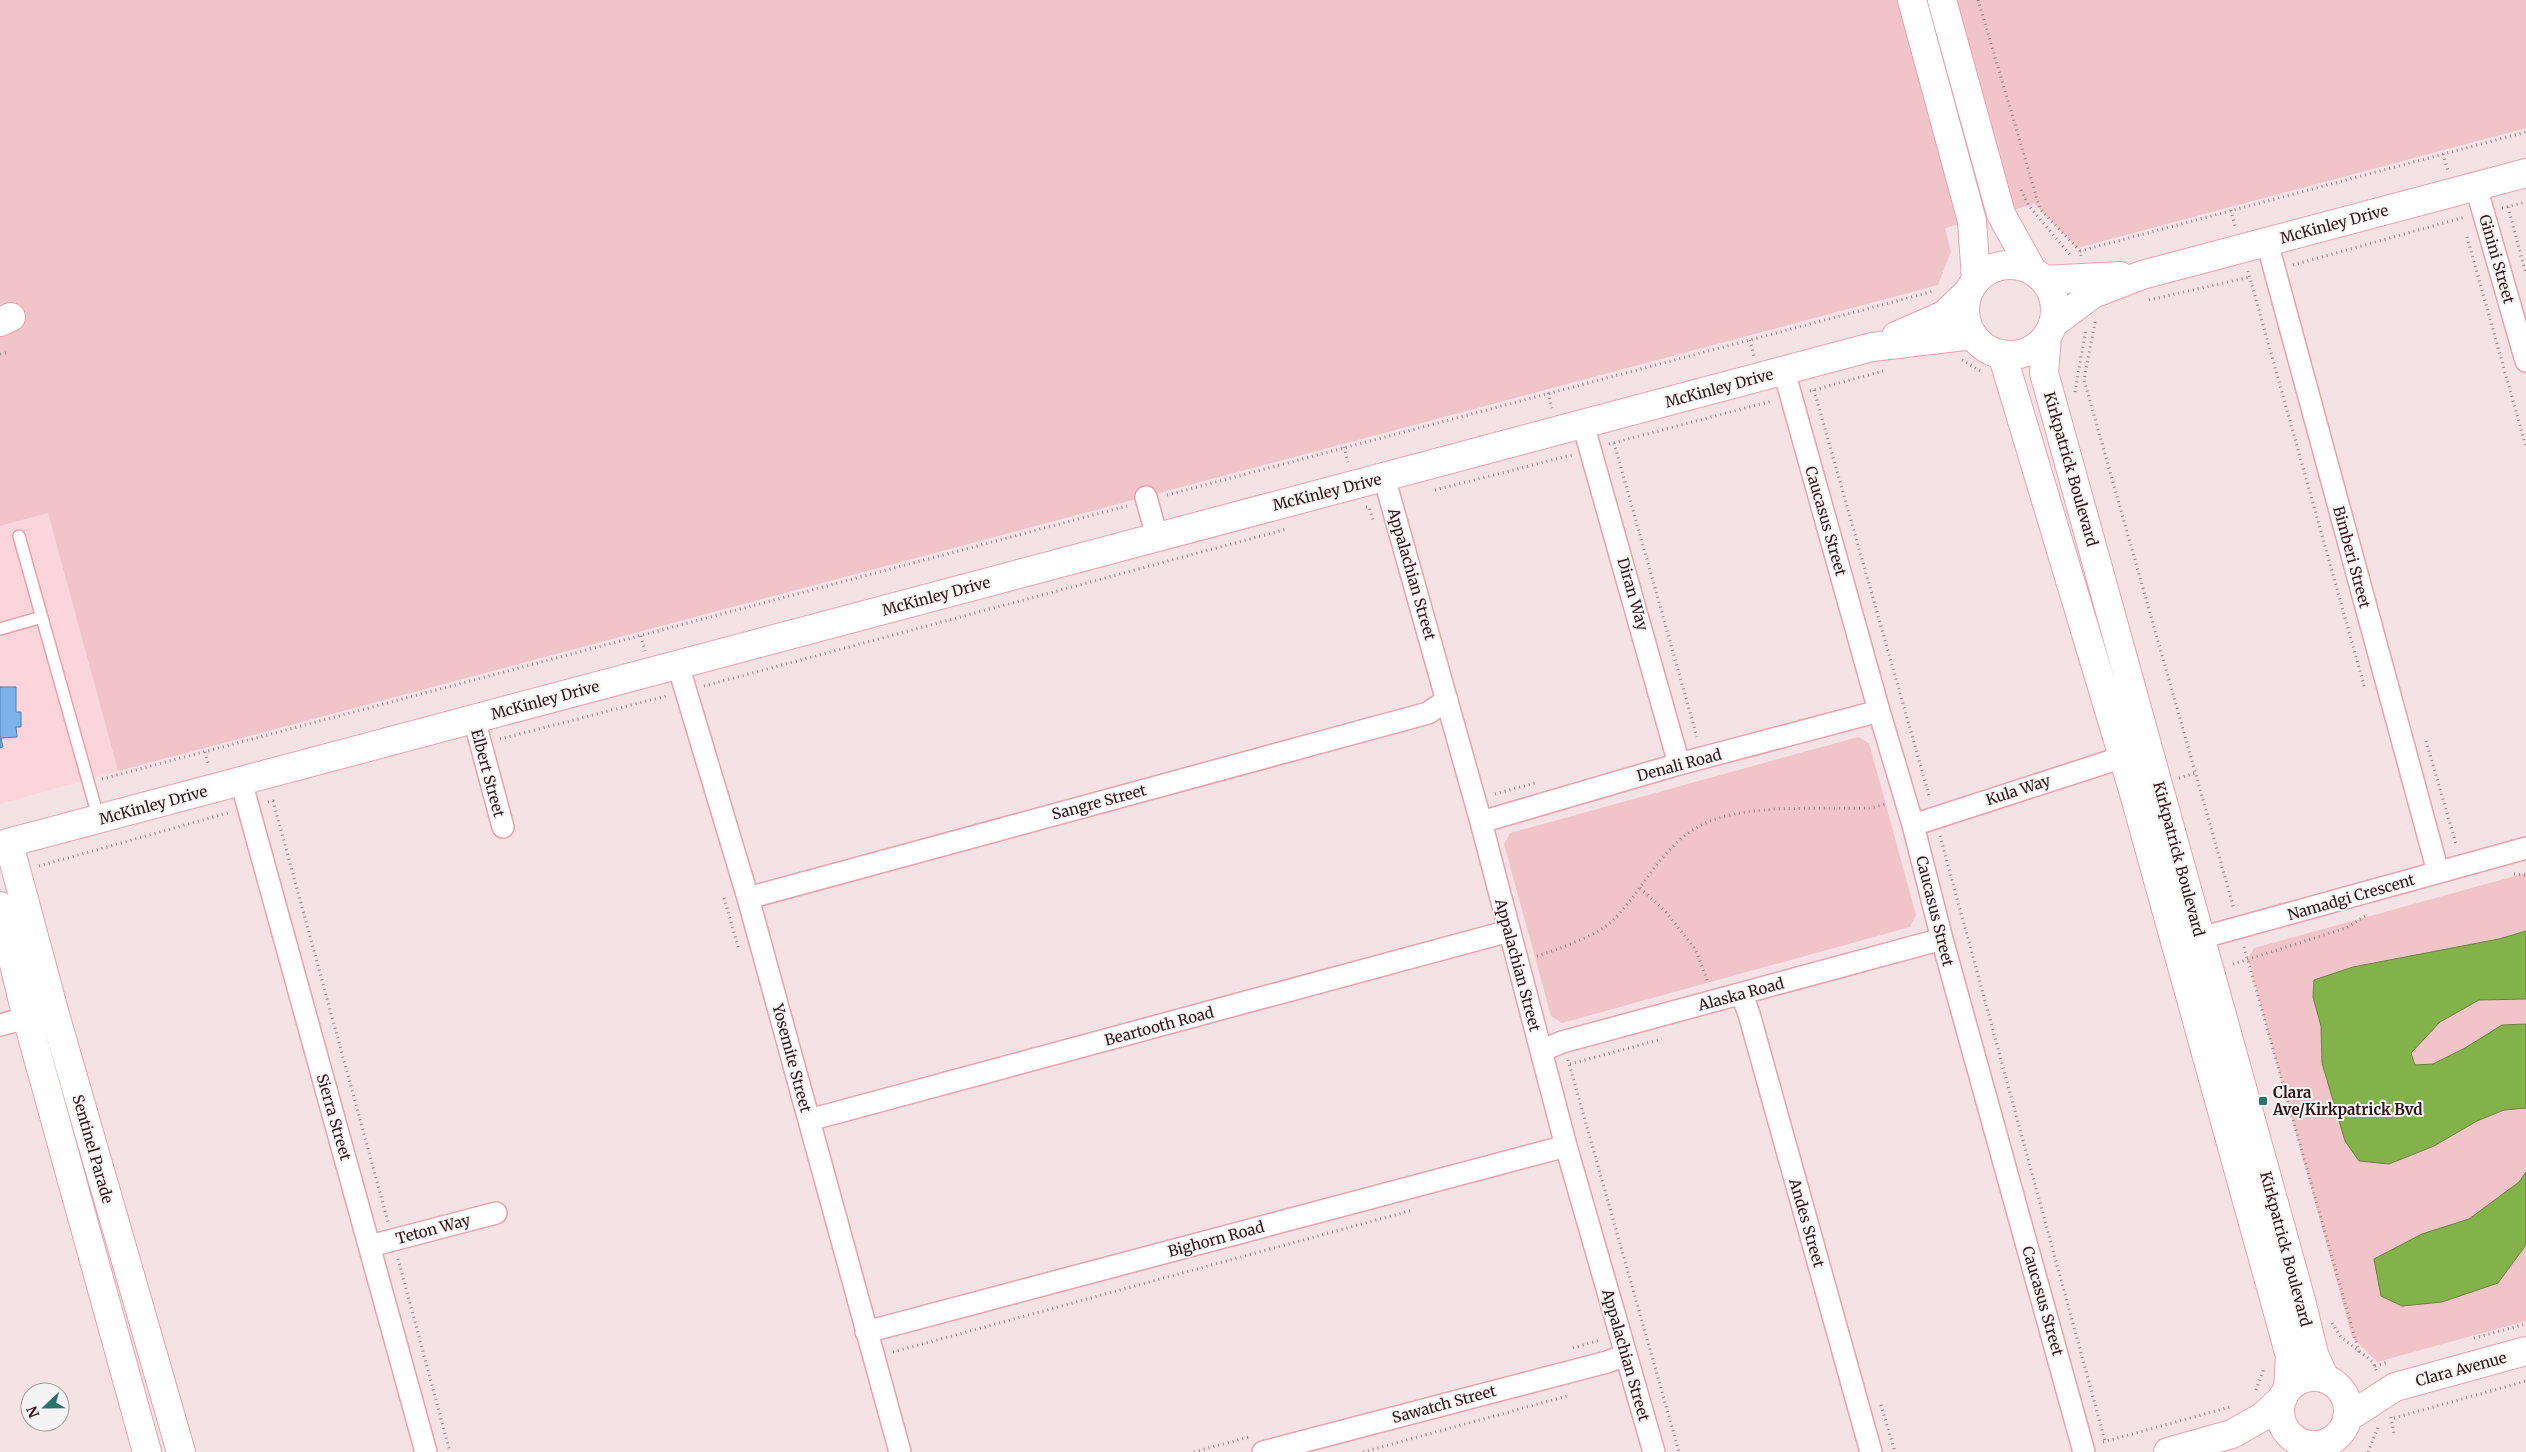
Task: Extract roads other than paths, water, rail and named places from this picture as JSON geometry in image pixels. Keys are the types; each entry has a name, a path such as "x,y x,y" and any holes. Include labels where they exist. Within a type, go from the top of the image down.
{"street":[{"path":"1912,0 1972,221 1972,286 1966,315 1972,335 1995,365 2037,347 2050,330 2056,308 2052,293 2038,275 2001,214 1942,0"},
{"name":"McKinley Drive","path":"2038,275 2086,287 2143,288 2240,249 2469,202 2526,174"},
{"name":"Ginini Street","path":"2469,202 2526,361"},
{"name":"Bimberi Street","path":"2267,242 2438,872"},
{"path":"1972,286 1988,270 2003,265 2018,265 2038,275"},
{"name":"McKinley Drive","path":"1872,347 1944,315 1972,286"},
{"name":"McKinley Drive","path":"2050,330 2086,287"},
{"name":"Kirkpatrick Boulevard","path":"2050,330 2044,373 2210,936 2302,1353 2285,1394"},
{"name":"McKinley Drive","path":"5,845 240,781 477,732 651,672 1354,484 1388,489 1583,424 1872,347 1972,335"},
{"name":"Kirkpatrick Boulevard","path":"1995,365 2124,757 2210,936"},
{"name":"Caucasus Street","path":"1772,374 1906,799 1942,939 2084,1449"},
{"name":"Diran Way","path":"1583,424 1675,743 1679,764"},
{"name":"Appalachian Street","path":"1388,489 1481,822 1566,1146 1616,1358 1654,1452"},
{"path":"1146,497 1156,537"},
{"name":"Yosemite Street","path":"678,665 748,898 900,1452"},
{"name":"Sangre Street","path":"748,898 1428,713 1447,700"},
{"name":"Denali Road","path":"1481,822 1679,764 1879,711"},
{"name":"Elbert Street","path":"477,732 503,827"},
{"name":"Kula Way","path":"1913,825 2124,757"},
{"name":"Sierra Street","path":"240,781 238,814 370,1246 426,1452"},
{"name":"Sentinel Parade","path":"5,845 180,1452"},
{"name":"Namadgi Crescent","path":"2210,936 2526,848"},
{"name":"Sentinel Parade","path":"0,906 27,1018 147,1452"},
{"name":"Beartooth Road","path":"809,1120 1509,931"},
{"name":"Alaska Road","path":"1541,1051 1562,1042 1742,995 1942,939"},
{"name":"Andes Street","path":"1742,995 1749,1014 1871,1452"},
{"path":"0,1025 54,1011"},
{"name":"Bighorn Road","path":"866,1332 1566,1146"},
{"name":"Teton Way","path":"370,1246 496,1212"},
{"name":"Clara Avenue","path":"2332,1383 2395,1387 2526,1351"},
{"name":"Kirkpatrick Boulevard","path":"2302,1353 2314,1354 2332,1383"},
{"name":"Sawatch Street","path":"1262,1452 1616,1358"},
{"path":"2168,1452 2232,1434 2262,1417 2297,1381 2308,1377 2332,1383 2345,1396 2348,1406 2340,1435 2327,1442 2303,1445 2232,1434"},
{"name":"Clara Avenue","path":"2340,1435 2395,1387"},
{"path":"2285,1394 2280,1410 2282,1421 2287,1431 2303,1445"}],"lane":[{"path":"19,536 98,820"},
{"path":"0,629 42,617"}],"place":[{"name":"Clara Ave/Kirkpatrick Bvd","path":"2263,1101"}]}
